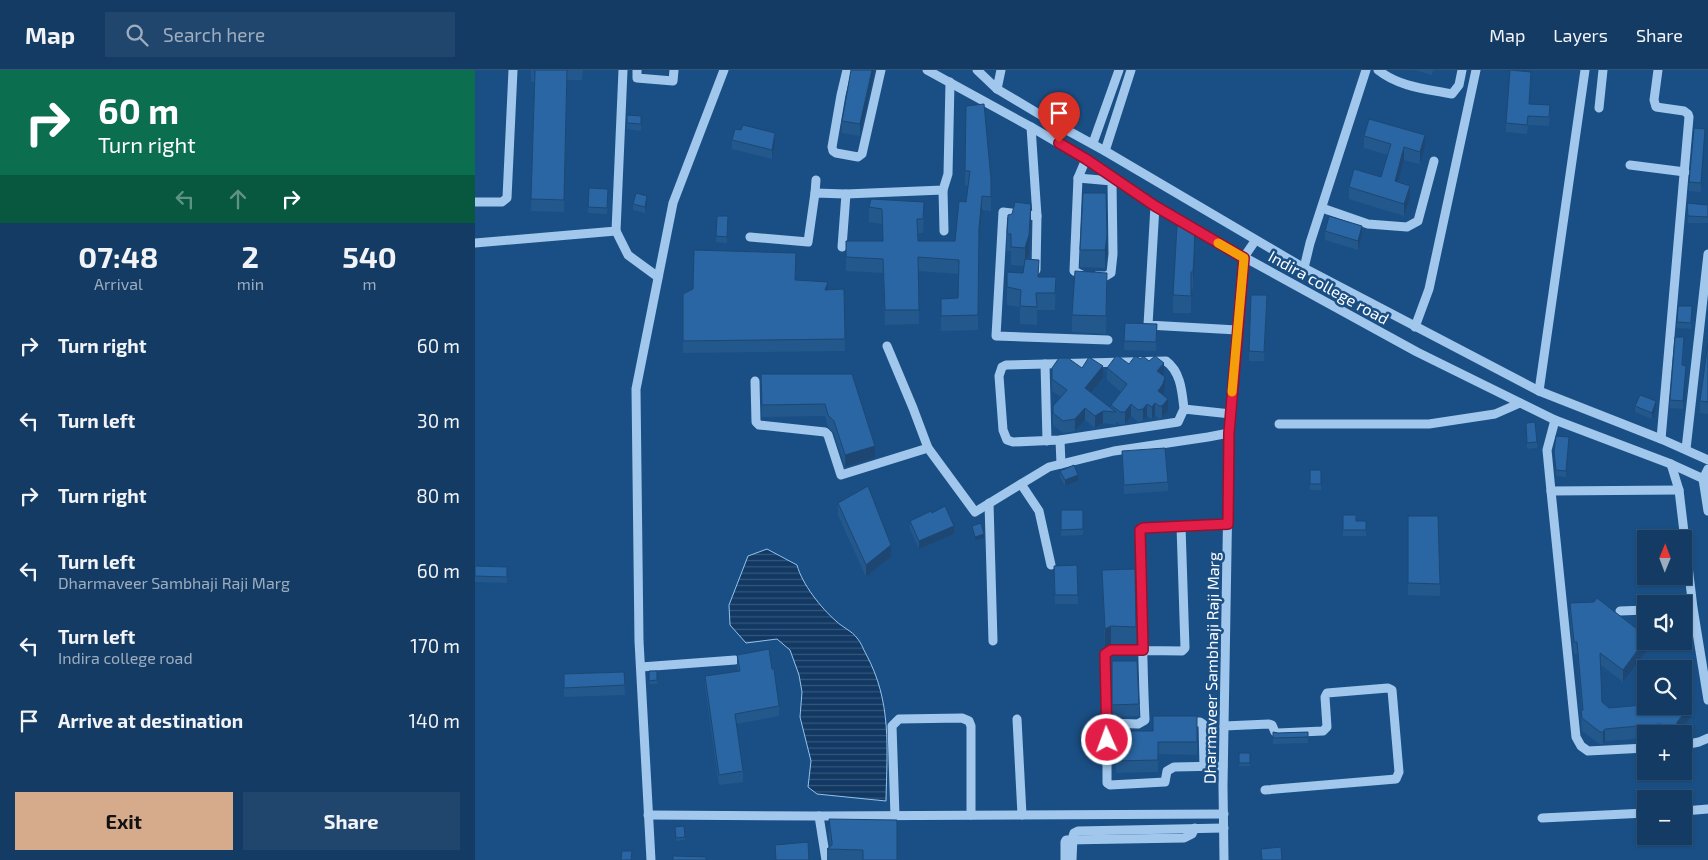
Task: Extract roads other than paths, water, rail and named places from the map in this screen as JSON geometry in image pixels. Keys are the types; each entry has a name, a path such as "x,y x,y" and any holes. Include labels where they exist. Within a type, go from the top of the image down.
{"street":[{"path":"475,202 502,202 507,198 513,70"},
{"path":"623,70 616,232 628,255 659,278"},
{"path":"637,70 637,78 673,81 674,70"},
{"path":"651,860 641,667 636,389 673,202 724,70"},
{"path":"847,70 832,147 836,152 858,157 862,154 881,70"},
{"name":"Indira college road","path":"927,70 1086,159 1155,206 1244,258 1417,352 1555,420 1671,464 1706,480"},
{"name":"Indira college road","path":"977,70 997,89 1054,123 1093,143 1304,268 1539,391 1661,438 1708,460"},
{"path":"997,89 1001,70"},
{"path":"1093,143 1119,70"},
{"path":"1105,151 1131,70"},
{"path":"1304,268 1365,70"},
{"path":"1378,70 1387,77 1415,87 1452,94 1459,85 1462,70"},
{"path":"1415,327 1429,289 1476,70"},
{"path":"1539,391 1585,70"},
{"path":"1599,108 1603,70"},
{"path":"1658,70 1654,100 1656,106 1684,111 1688,114 1685,172 1661,438"},
{"path":"944,231 943,190 948,174 949,82"},
{"path":"1031,127 1037,216 1036,270"},
{"path":"1078,178 1112,181 1113,254 1111,273 1106,276 1084,276 1074,271 1078,178 1086,159"},
{"path":"1321,208 1368,224 1407,227 1418,221 1434,161"},
{"path":"1630,165 1685,172"},
{"path":"750,237 807,242 816,180"},
{"path":"815,193 846,194 943,190"},
{"path":"842,247 846,194"},
{"path":"1155,206 1148,325 1237,330"},
{"path":"1037,216 1003,212 996,336 1108,340"},
{"path":"475,243 616,232"},
{"name":"Dharmaveer Sambhaji Raji Marg","path":"1224,860 1223,766 1229,433 1244,258 1255,240"},
{"path":"1686,449 1708,254"},
{"path":"887,346 928,448 975,512 1049,467 1114,451 1209,438 1229,433"},
{"path":"1166,361 1172,365 1177,374 1184,409 1178,422 1059,440 1013,442 1007,440 1003,430 999,376 1002,367 1006,365 1045,364 1166,361"},
{"path":"1045,364 1047,441"},
{"path":"755,381 756,422 759,424 825,432 828,435 841,475 928,448"},
{"path":"1279,424 1429,424 1495,414 1520,403"},
{"path":"1184,409 1231,414"},
{"path":"1555,420 1547,450 1576,737 1581,746 1588,751 1637,748"},
{"path":"1059,440 1061,464"},
{"path":"1671,464 1679,490 1687,595"},
{"path":"1708,469 1706,480 1708,511"},
{"path":"1021,484 1039,511 1051,565"},
{"path":"1551,491 1679,490"},
{"path":"989,504 993,641"},
{"path":"1107,722 1112,724 1133,724 1148,722 1145,720 1140,530 1143,528 1228,524"},
{"path":"1181,526 1185,648 1182,651 1111,650 1105,654 1107,783 1109,785 1158,784 1165,782 1167,771 1170,768 1223,766"},
{"path":"1620,611 1637,610"},
{"path":"1692,626 1708,700"},
{"path":"641,667 735,660"},
{"path":"1224,726 1269,724 1272,725 1275,732 1323,731 1327,727 1325,697 1327,693 1388,688 1392,690 1399,772 1396,779 1265,790"},
{"path":"895,816 893,726 895,722 899,719 963,718 969,721 971,726 971,815"},
{"path":"1017,718 1022,815"},
{"path":"1181,722 1200,722 1203,724 1204,766"},
{"path":"1692,743 1708,738"},
{"path":"1692,810 1708,809"},
{"path":"1543,818 1637,813"},
{"path":"649,814 819,816 1224,814"},
{"path":"819,816 825,860"},
{"path":"1065,860 1065,842 1073,840 1185,838 1192,834 1195,828 1223,828"},
{"path":"1072,860 1073,840"}],"water":[{"path":"767,549 797,565 803,580 818,603 860,641 874,672 884,708 887,744 886,801 817,794 808,787 811,761 800,717 802,692 799,675 790,650 777,639 746,643 730,625 729,605 748,556"}]}
